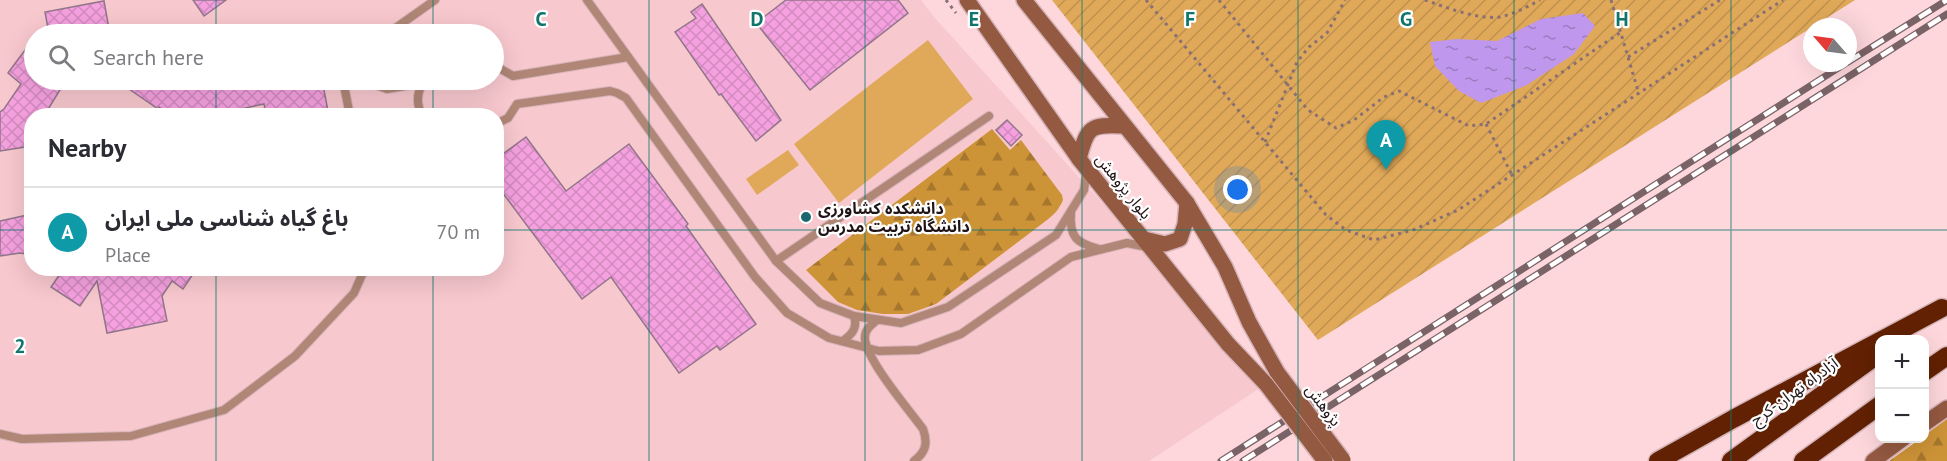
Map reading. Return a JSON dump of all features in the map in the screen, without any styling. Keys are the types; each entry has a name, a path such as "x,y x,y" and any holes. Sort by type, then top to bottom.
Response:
{"highway":[{"path":"1904,335 1944,306"},
{"path":"1890,335 1944,306"},
{"path":"1658,461 1875,343"},
{"path":"1929,369 1947,356"},
{"name":"آزادراه تهران-کرج","path":"1731,461 1875,357"},
{"path":"1803,461 1875,409"}],"street":[{"name":"بلوار پژوهش","path":"967,0 1083,164 1228,344 1266,384"},
{"path":"1024,0 1187,204 1185,224 1180,239 1165,244 1147,244"},
{"path":"1083,164 1084,139 1090,130 1101,124 1123,126"},
{"name":"پژوهش","path":"1187,204 1226,267 1249,322 1276,372 1344,460"},
{"name":"پژوهش","path":"1266,384 1325,461"},
{"path":"1929,421 1947,408"},
{"path":"1873,461 1897,443"}],"lane":[{"path":"401,24 435,0"},
{"path":"587,0 776,261 820,303 854,316 900,323 948,307 1056,235 1084,190 1083,164"},
{"path":"504,71 513,76 628,57"},
{"path":"345,90 348,108"},
{"path":"419,90 417,94 420,108"},
{"path":"504,120 508,118 517,104 610,91 626,98 755,277 787,313 829,338 868,349 918,350 961,334 1071,257 1127,243 1147,244"},
{"path":"776,261 989,116"},
{"path":"1071,211 1070,225 1073,236 1081,244 1102,249"},
{"path":"0,434 22,439 131,436 224,410 295,356 354,293 361,276"},
{"path":"843,341 853,332 856,323 854,316"},
{"path":"877,320 866,332 865,339 868,349 879,370 923,429 926,438 924,451 914,461"}],"path":[{"path":"1146,0 1326,215 1346,230 1374,240 1413,230 1458,210 1783,0"},
{"path":"1219,0 1308,110 1336,128 1354,120 1384,97 1399,91 1469,126 1486,124 1621,32"},
{"path":"1265,142 1297,62 1309,47 1327,33 1346,0"},
{"path":"1425,0 1476,15 1498,17 1540,0"},
{"path":"1611,0 1639,94"},
{"path":"1628,57 1720,0"},
{"path":"1486,124 1512,175"}],"shaded area":[{"name":"دانشکده کشاورزی دانشگاه تربیت مدرس","path":"0,0 921,0 1266,384 1149,461 0,461"},
{"path":"1052,0 1855,0 1827,18 1803,18 1803,33 1318,340"},
{"path":"928,40 973,99 839,203 794,144"},
{"path":"788,150 799,165 757,195 746,179"}],"green space":[{"path":"992,129 1010,150 1021,140 1062,195 1063,200 1060,206 1047,220 936,304 908,314 883,314 857,310 838,302 806,270"},
{"path":"1947,419 1947,461 1889,461 1914,443 1929,443 1929,432"}],"water":[{"path":"1583,13 1595,26 1574,54 1527,85 1481,103 1459,91 1435,66 1430,42 1457,39 1497,41 1541,19"}],"building":[{"path":"193,0 226,0 204,16"},
{"path":"786,0 898,0 908,13 810,90 756,23"},
{"path":"104,1 108,24 47,24 45,12"},
{"path":"702,4 781,120 756,141 721,94 719,95 675,32 696,18 691,12"},
{"path":"24,51 24,90 60,90 49,108 24,108 24,147 0,151 0,112 21,84 8,73"},
{"path":"130,90 324,90 327,108 265,108 264,104 245,108 157,108"},
{"path":"1007,120 1022,135 1011,146 996,130"},
{"path":"526,137 566,191 629,144 688,224 686,226 756,324 720,350 717,346 679,373 611,277 582,299 504,195 504,153"},
{"path":"24,216 24,254 0,256 0,221"},
{"path":"59,276 192,276 183,289 172,281 162,296 167,321 107,333 97,281 80,306 51,287"}],"railway":[{"path":"1857,56 1947,0"},
{"path":"1243,461 1947,14"},
{"path":"1221,461 1832,72"}],"place":[{"name":"باغ گیاه‌ شناسی ملی ایران","path":"1386,170"},
{"name":"دانشکده کشاورزی دانشگاه تربیت مدرس","path":"806,217"}]}
